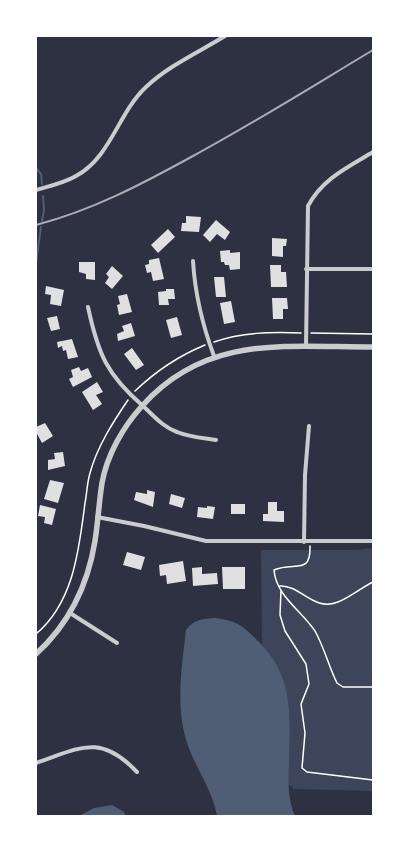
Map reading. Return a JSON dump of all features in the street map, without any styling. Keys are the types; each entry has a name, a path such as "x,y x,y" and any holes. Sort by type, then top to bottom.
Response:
{"street":[{"path":"36,190 66,181 88,168 97,159 134,100 145,88 166,71 226,36"},
{"path":"306,347 308,206 314,195 326,182 373,152"},
{"path":"192,261 195,293 199,311 214,356"},
{"path":"306,269 373,269"},
{"path":"88,307 99,351 108,368 130,396 168,428 189,436 216,440"},
{"path":"36,654 46,645 78,600 91,561 102,482 110,458 120,436 133,415 167,382 186,370 214,356 254,348 373,347"},
{"path":"304,542 305,475 309,426"},
{"path":"98,517 144,526 206,542 373,541"},
{"path":"70,613 117,643"},
{"path":"36,763 76,749 98,747 118,754 137,772"}],"path":[{"path":"310,542 311,557 304,566 282,567 274,570 275,580 281,590 315,632 337,683 343,687 373,687"},
{"path":"278,586 288,586 313,601 322,604 337,603 373,582"},
{"path":"281,590 280,615 285,631 306,664 309,684 301,704 305,733 302,768 307,772 373,780"}],"shaded area":[{"path":"373,548 373,791 294,789 288,784 290,729 287,694 282,678 274,661 262,645 261,550 356,550"},
{"path":"215,618 240,625 249,632 271,656 285,684 288,699 290,731 289,791 295,816 217,816 207,785 192,756 182,723 180,697 186,630 192,624 203,619"},
{"path":"112,805 124,812 126,816 79,816 94,808"}],"building":[{"path":"186,216 201,217 199,232 181,231 182,223 186,223"},
{"path":"216,220 230,232 225,240 217,234 210,242 203,235"},
{"path":"168,229 175,237 158,253 151,245"},
{"path":"272,238 287,239 286,246 283,246 283,257 272,256"},
{"path":"230,250 230,253 240,252 240,269 230,270 229,265 225,265 224,262 221,262 220,251"},
{"path":"159,258 164,279 153,281 151,272 147,273 145,265 149,264 149,260"},
{"path":"79,262 95,262 95,280 86,279 86,274 79,272"},
{"path":"270,265 281,265 281,272 286,272 287,287 271,287"},
{"path":"112,266 123,276 112,289 105,283 109,277 106,274"},
{"path":"214,277 224,277 226,297 216,297"},
{"path":"46,286 64,290 61,306 50,304 51,295 45,294"},
{"path":"166,289 174,289 175,299 168,299 169,305 159,305 158,292 166,291"},
{"path":"127,294 132,312 119,315 117,305 120,304 118,296"},
{"path":"272,298 287,298 288,309 283,309 283,319 273,319"},
{"path":"231,301 235,322 224,324 220,303"},
{"path":"57,316 60,329 51,331 47,318"},
{"path":"177,317 182,335 171,338 166,320"},
{"path":"131,323 135,336 118,341 117,334 124,331 122,326"},
{"path":"72,339 78,357 68,359 66,350 63,351 62,346 58,348 57,342"},
{"path":"132,348 144,365 136,370 124,354"},
{"path":"79,367 81,371 88,368 92,377 73,387 69,379 73,377 71,370"},
{"path":"97,382 103,392 96,395 102,404 93,410 82,392"},
{"path":"45,423 53,436 42,443 36,432 36,427"},
{"path":"63,452 65,466 48,470 48,460 55,459 54,453"},
{"path":"50,480 64,483 58,503 44,499"},
{"path":"147,490 155,492 153,507 134,500 136,492 147,494"},
{"path":"171,494 185,498 182,508 169,504"},
{"path":"268,502 277,502 277,511 284,511 284,522 263,521 263,514 268,514"},
{"path":"231,504 245,504 245,514 231,514"},
{"path":"40,505 56,509 52,525 44,523 45,517 38,516"},
{"path":"207,506 215,507 213,519 197,517 198,507 207,508"},
{"path":"127,552 145,557 141,570 123,565"},
{"path":"183,561 186,581 167,584 166,575 160,576 159,565"},
{"path":"202,567 202,574 217,573 218,584 193,586 192,568"},
{"path":"222,567 245,567 245,589 223,589"}],"waterway":[{"path":"36,168 41,174 42,184"},
{"path":"42,221 44,210 43,196"},
{"path":"36,263 41,227"}],"railway":[{"path":"36,225 97,204 155,176 238,131 373,50"}]}
